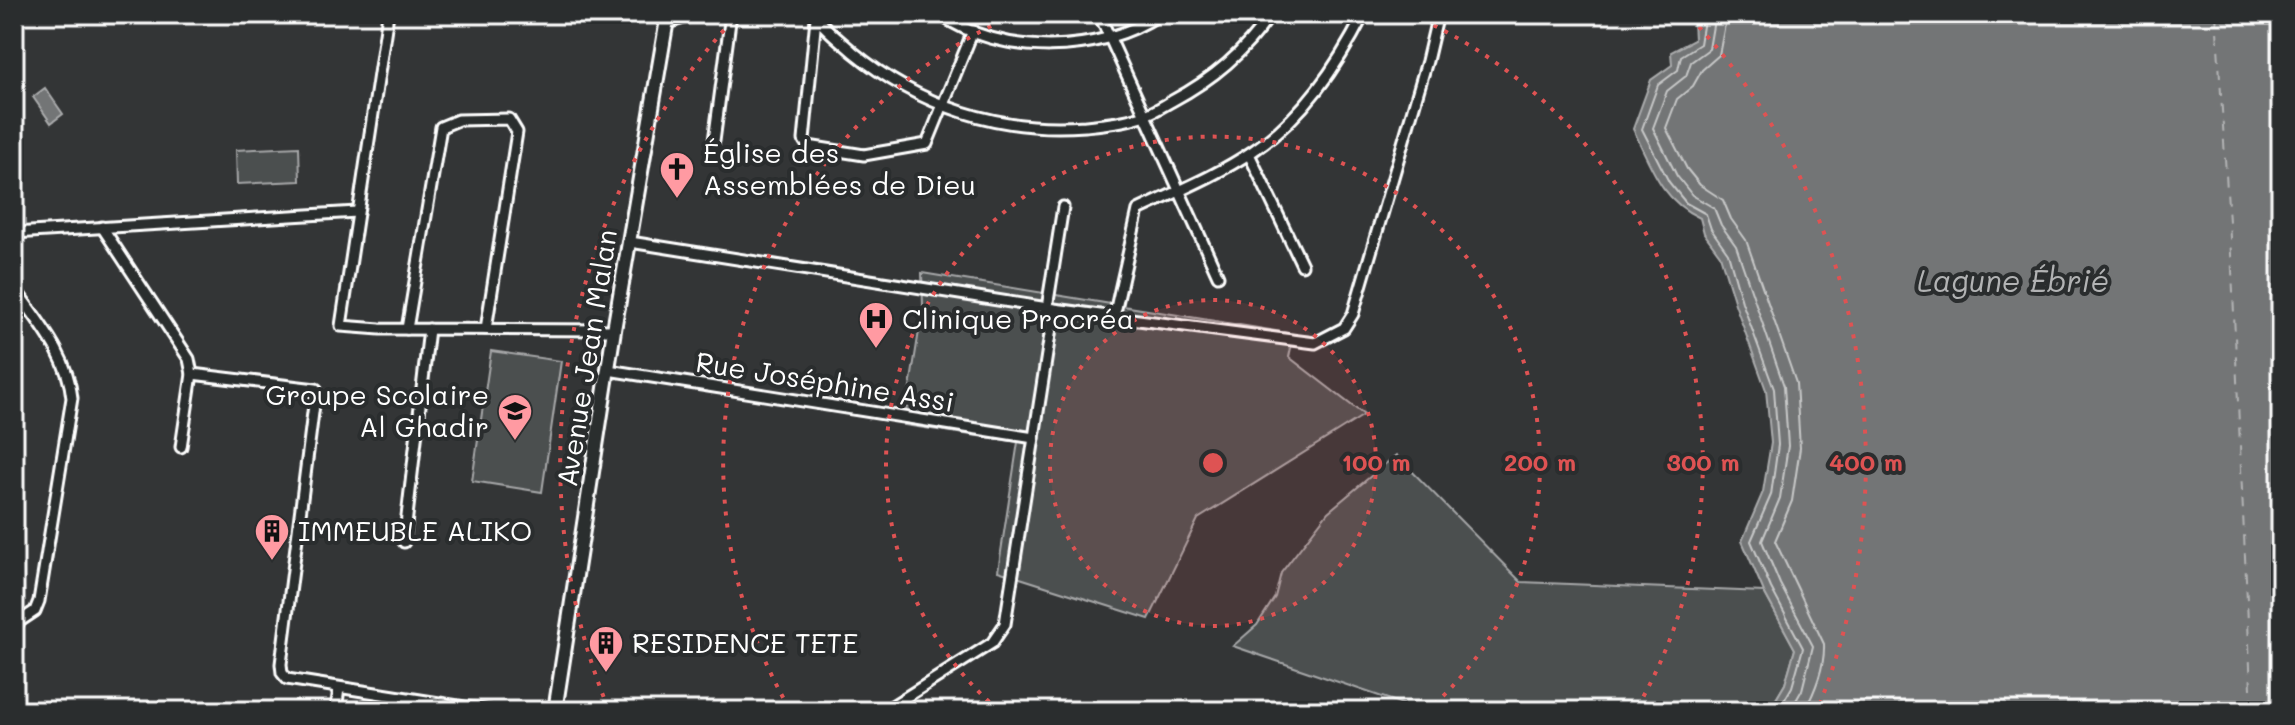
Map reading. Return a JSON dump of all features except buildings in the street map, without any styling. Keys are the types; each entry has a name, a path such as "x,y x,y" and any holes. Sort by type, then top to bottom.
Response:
{"main road":[{"name":"Avenue Jean Malan","path":"555,711 614,330 668,19"}],"street":[{"path":"388,14 341,326 408,324 429,329 487,325 614,330"},
{"path":"668,19 697,14"},
{"path":"714,141 731,14"},
{"path":"939,14 973,31 1040,46 1111,39 1146,24 1160,14"},
{"path":"1099,14 1218,276"},
{"path":"815,16 870,65 904,88 942,106 988,121 1066,127 1104,124 1145,115 1202,85 1233,61 1271,14"},
{"path":"1114,317 1138,210 1249,154 1289,122 1345,51 1364,14"},
{"path":"630,242 1050,309 1315,343 1344,328 1353,314 1438,14"},
{"path":"815,16 804,140 808,146 864,155 927,144 973,31"},
{"path":"408,324 441,127 458,120 509,119 517,132 487,325"},
{"path":"1249,154 1302,265"},
{"path":"892,709 992,643 1005,624 1034,438 1063,207"},
{"path":"14,233 357,212"},
{"path":"102,227 189,359 192,374 181,447"},
{"path":"14,287 63,358 71,378 72,398 39,601 35,611 14,625"},
{"path":"404,542 429,329"},
{"name":"Rue Joséphine Assi","path":"608,370 1034,438"},
{"path":"192,374 316,389 282,673 287,679 490,711"},
{"path":"336,711 339,688"}],"shaded area":[{"path":"299,147 300,181 237,184 236,150"},
{"path":"922,273 1294,334 1289,357 1364,415 1198,519 1149,619 998,571 1018,442 904,425 923,306"},
{"path":"491,351 561,361 542,492 472,481"},
{"path":"1396,455 1521,582 1764,592 1795,649 1785,684 1769,711 1423,711 1233,646 1257,625 1275,597 1281,573 1328,512"}],"water":[{"name":"Lagune Ébrié","path":"1700,14 2281,14 2281,711 1769,711 1785,684 1795,649 1764,592 1742,541 1763,492 1771,443 1766,390 1720,255 1704,233 1700,218 1666,192 1633,129 1651,80 1672,65 1671,52 1694,40 1693,21"},
{"path":"45,88 63,114 51,123 33,97"}],"ferry route":[{"path":"2216,14 2232,270 2252,711"}],"place":[{"name":"Église des Assemblées de Dieu","path":"677,200"},
{"name":"Clinique Procréa","path":"876,350"},
{"name":"Groupe Scolaire Al Ghadir","path":"515,442"},
{"name":"IMMEUBLE ALIKO","path":"272,562"},
{"name":"RESIDENCE TETE","path":"606,674"}]}
